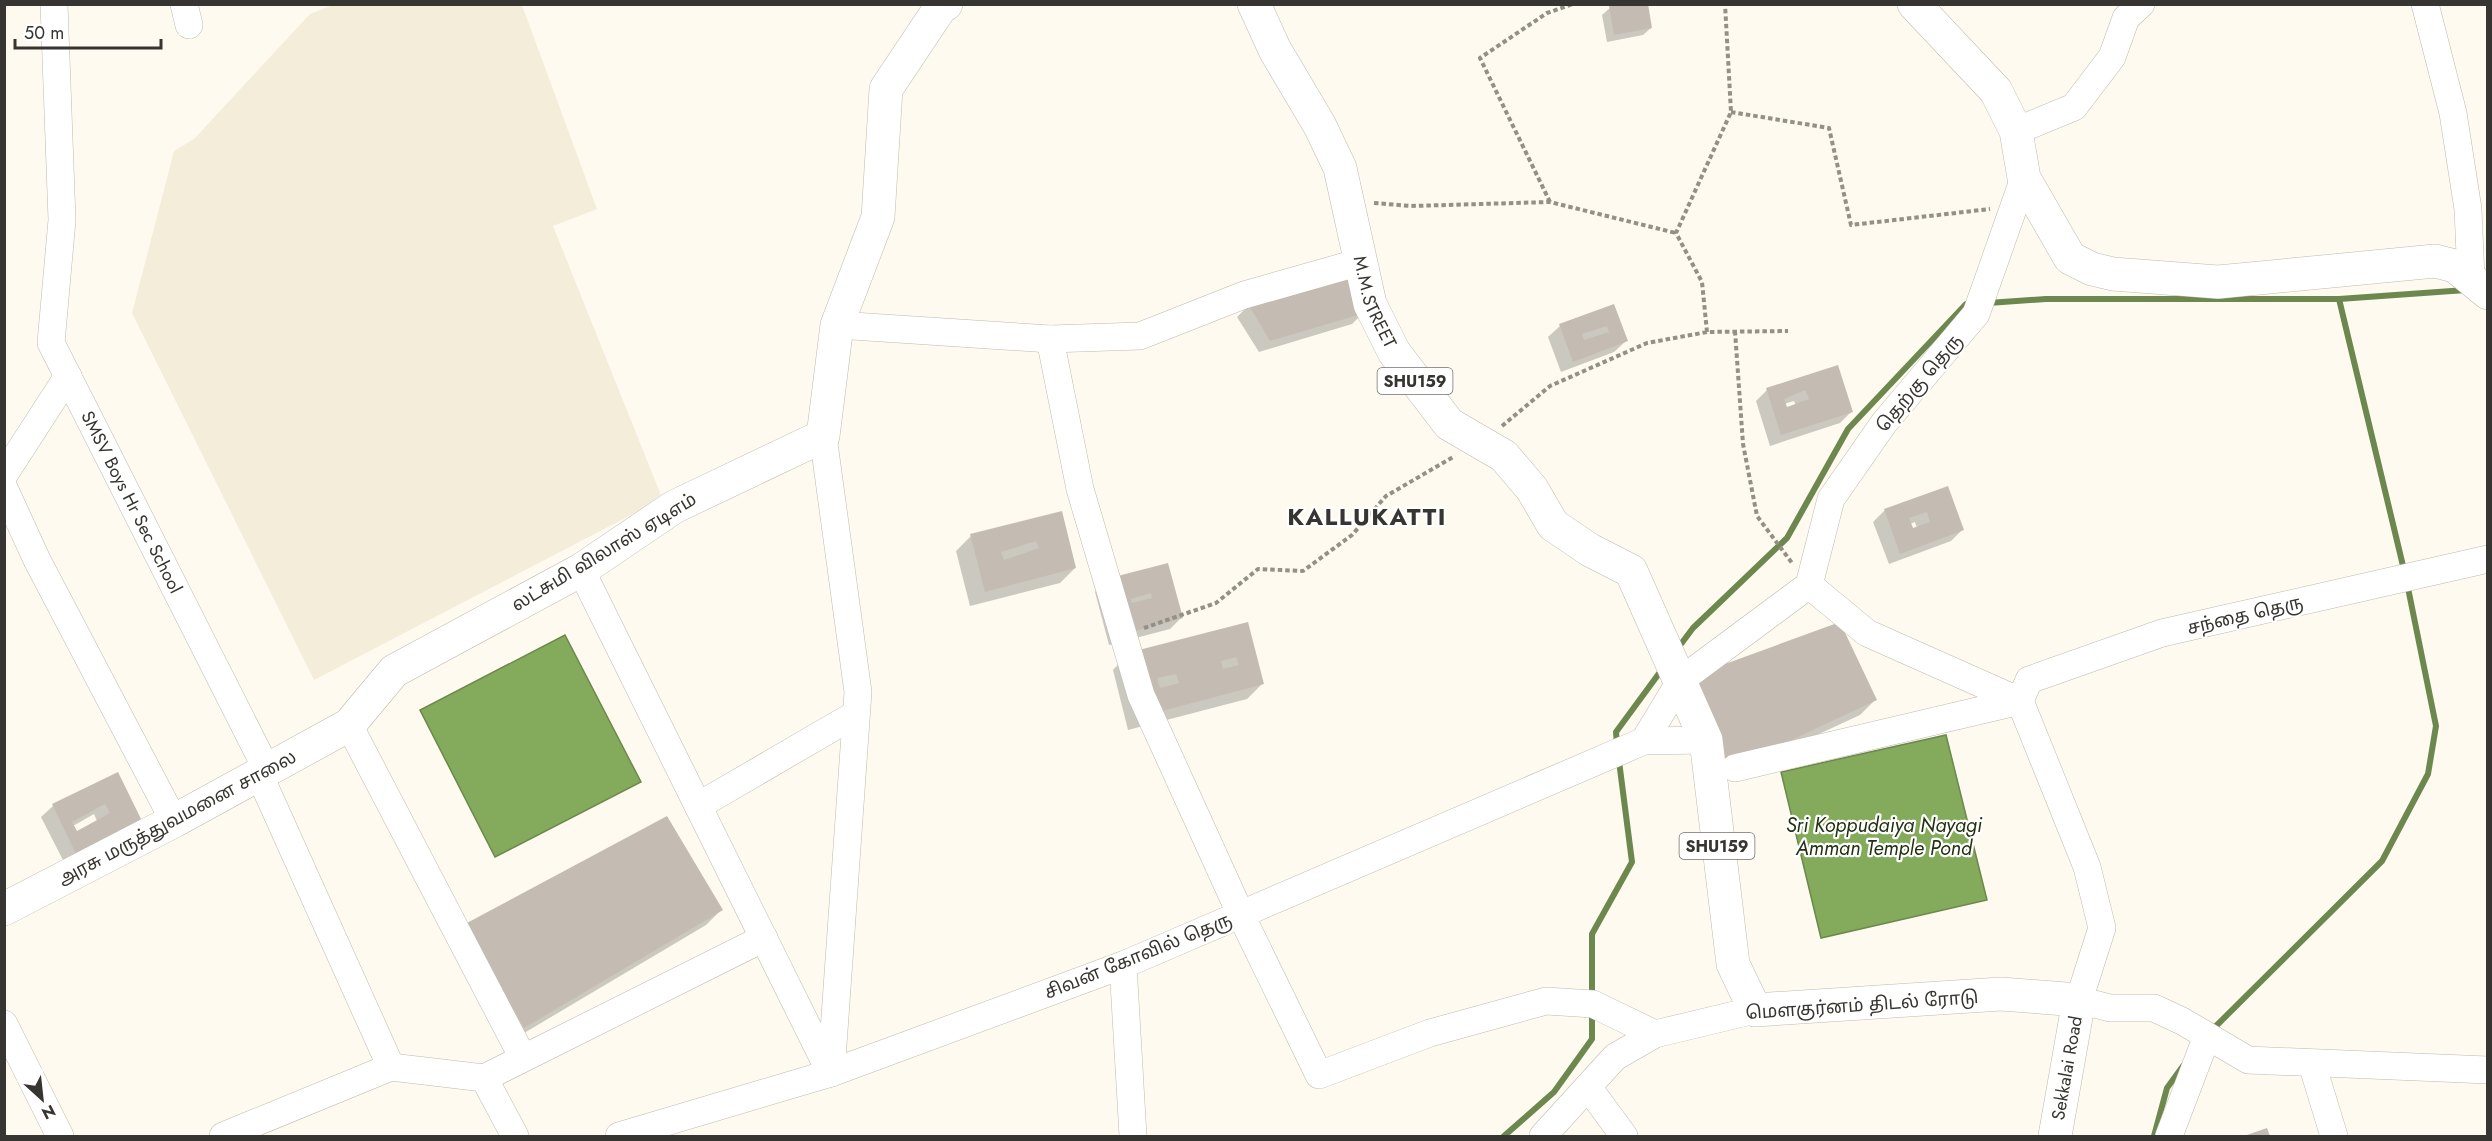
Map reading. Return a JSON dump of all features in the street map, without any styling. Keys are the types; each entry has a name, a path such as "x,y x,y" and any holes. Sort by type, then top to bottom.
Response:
{"main road":[{"path":"823,436 837,325 878,217 886,89 940,8 946,4"},
{"name":"M.M.STREET","path":"1254,4 1275,50 1320,126 1340,168 1370,304 1394,352 1449,424 1504,456 1532,489 1553,525 1590,550 1630,571 1681,680"},
{"path":"1914,4 1996,91 2016,130 2019,192 2070,258 2092,269 2114,274 2218,282 2435,261 2455,266 2479,286"},
{"name":"லட்சுமி விலாஸ் ஏடிஎம்","path":"349,725 394,670 581,570 674,507 823,436"},
{"name":"SHU159","path":"1681,680 1706,740 1733,964 1755,1010"},
{"name":"அரசு மருத்துவமனை சாலை","path":"4,909 174,821 349,725"},
{"name":"மௌகுர்னம் திடல் ரோடு","path":"1755,1010 2001,994 2079,1000"},
{"name":"Sekkalai Road","path":"2055,1137 2079,1000"}],"street":[{"name":"SMSV Boys Hr Sec School","path":"54,4 62,220 51,343 263,772 391,1067"},
{"path":"2016,130 2074,107 2112,57 2126,18 2141,4"},
{"path":"2426,4 2453,114 2479,286"},
{"name":"தெற்கு தெரு","path":"1809,585 1831,499 1884,423 1976,314 2019,192"},
{"path":"837,325 1050,339 1140,336 1244,295 1360,262"},
{"path":"1050,339 1080,489 1141,695 1241,915 1319,1075 1430,1033 1546,1001 1593,1004 1655,1034"},
{"path":"4,475 68,376"},
{"path":"823,436 858,692 831,1073"},
{"path":"4,488 37,560 174,821"},
{"name":"சந்தை தெரு","path":"2020,701 2029,680 2162,633 2487,559"},
{"path":"581,570 831,1073"},
{"path":"1644,741 1681,680 1809,585 1867,633 2020,701 2087,867 2102,928 2079,1000 2110,1008 2154,1008 2207,1035 2248,1060 2487,1070"},
{"path":"1735,768 2020,701"},
{"path":"698,806 856,714"},
{"path":"349,725 523,1058"},
{"path":"1644,741 1706,740"},
{"name":"சிவன் கோவில் தெரு","path":"619,1137 831,1073 1123,965 1644,741"},
{"path":"223,1137 391,1067 484,1078 764,938"},
{"path":"1123,965 1133,1137"},
{"name":"மௌகுர்னம் திடல் ரோடு","path":"1544,1137 1615,1057 1655,1034 1755,1010"},
{"path":"4,1024 60,1137"},
{"path":"2169,1137 2207,1035"},
{"path":"2312,1064 2334,1137"},
{"path":"484,1078 515,1137"},
{"path":"1588,1087 1624,1137"}],"path":[{"path":"1550,202 1480,58 1547,13 1573,4"},
{"path":"1676,233 1731,112 1725,4"},
{"path":"1731,112 1829,128 1851,225 2019,192"},
{"path":"1346,201 1411,206 1550,202 1676,233 1702,282 1707,332"},
{"path":"1735,331 1743,444 1757,516 1809,585"},
{"path":"1123,635 1216,603 1258,569 1303,571 1352,535 1386,496 1503,425 1550,386 1647,343 1707,332 1788,331"}],"shaded area":[{"path":"333,5 522,5 597,209 553,226 661,495 631,515 314,680 132,313 174,151 194,139 310,14"}],"water":[{"path":"565,635 641,782 495,857 420,710"},
{"name":"Sri Koppudaiya Nayagi Amman Temple Pond","path":"1946,735 1987,900 1821,938 1781,772"}],"building":[{"path":"1648,4 1652,28 1614,35 1609,6"},
{"path":"1355,274 1365,313 1270,341 1248,304"},
{"path":"1614,304 1628,341 1573,362 1559,324","holes":["1607,326 1609,332 1584,340 1582,334"]},
{"path":"1838,365 1853,412 1781,435 1766,388","holes":["1805,390 1809,399 1787,407 1784,399"]},
{"path":"1948,486 1964,530 1900,554 1884,509","holes":["1927,512 1930,522 1913,528 1909,518"]},
{"path":"1062,511 1076,568 985,592 970,534","holes":["1036,541 1039,548 1004,560 1001,552"]},
{"path":"1168,563 1183,618 1120,635 1106,579","holes":["1151,593 1152,598 1132,603 1131,599"]},
{"path":"1248,622 1264,684 1143,716 1127,653","holes":["1236,657 1239,665 1223,669 1221,661","1176,674 1179,683 1160,688 1157,678"]},
{"path":"1840,622 1877,700 1725,771 1681,680"},
{"path":"118,772 142,821 76,854 52,804","holes":["105,804 110,813 77,831 72,822"]},
{"path":"667,816 723,910 524,1028 465,924"},
{"path":"2267,1128 2270,1136 2244,1136"}],"waterway":[{"path":"1988,303 2046,299 2339,299 2466,290"},
{"path":"2339,299 2404,570"},
{"path":"1678,648 1693,628 1787,538 1848,429 1966,304 1971,304"},
{"path":"2212,1030 2382,861 2428,774 2436,726 2407,583"},
{"path":"1617,745 1616,732 1663,668"},
{"path":"1592,997 1592,934 1632,862 1619,761"},
{"path":"1504,1136 1554,1092 1592,1039 1592,1010"},
{"path":"2154,1136 2167,1088 2183,1066"}],"district":[{"name":"KALLUKATTI","path":"1367,516"}]}
